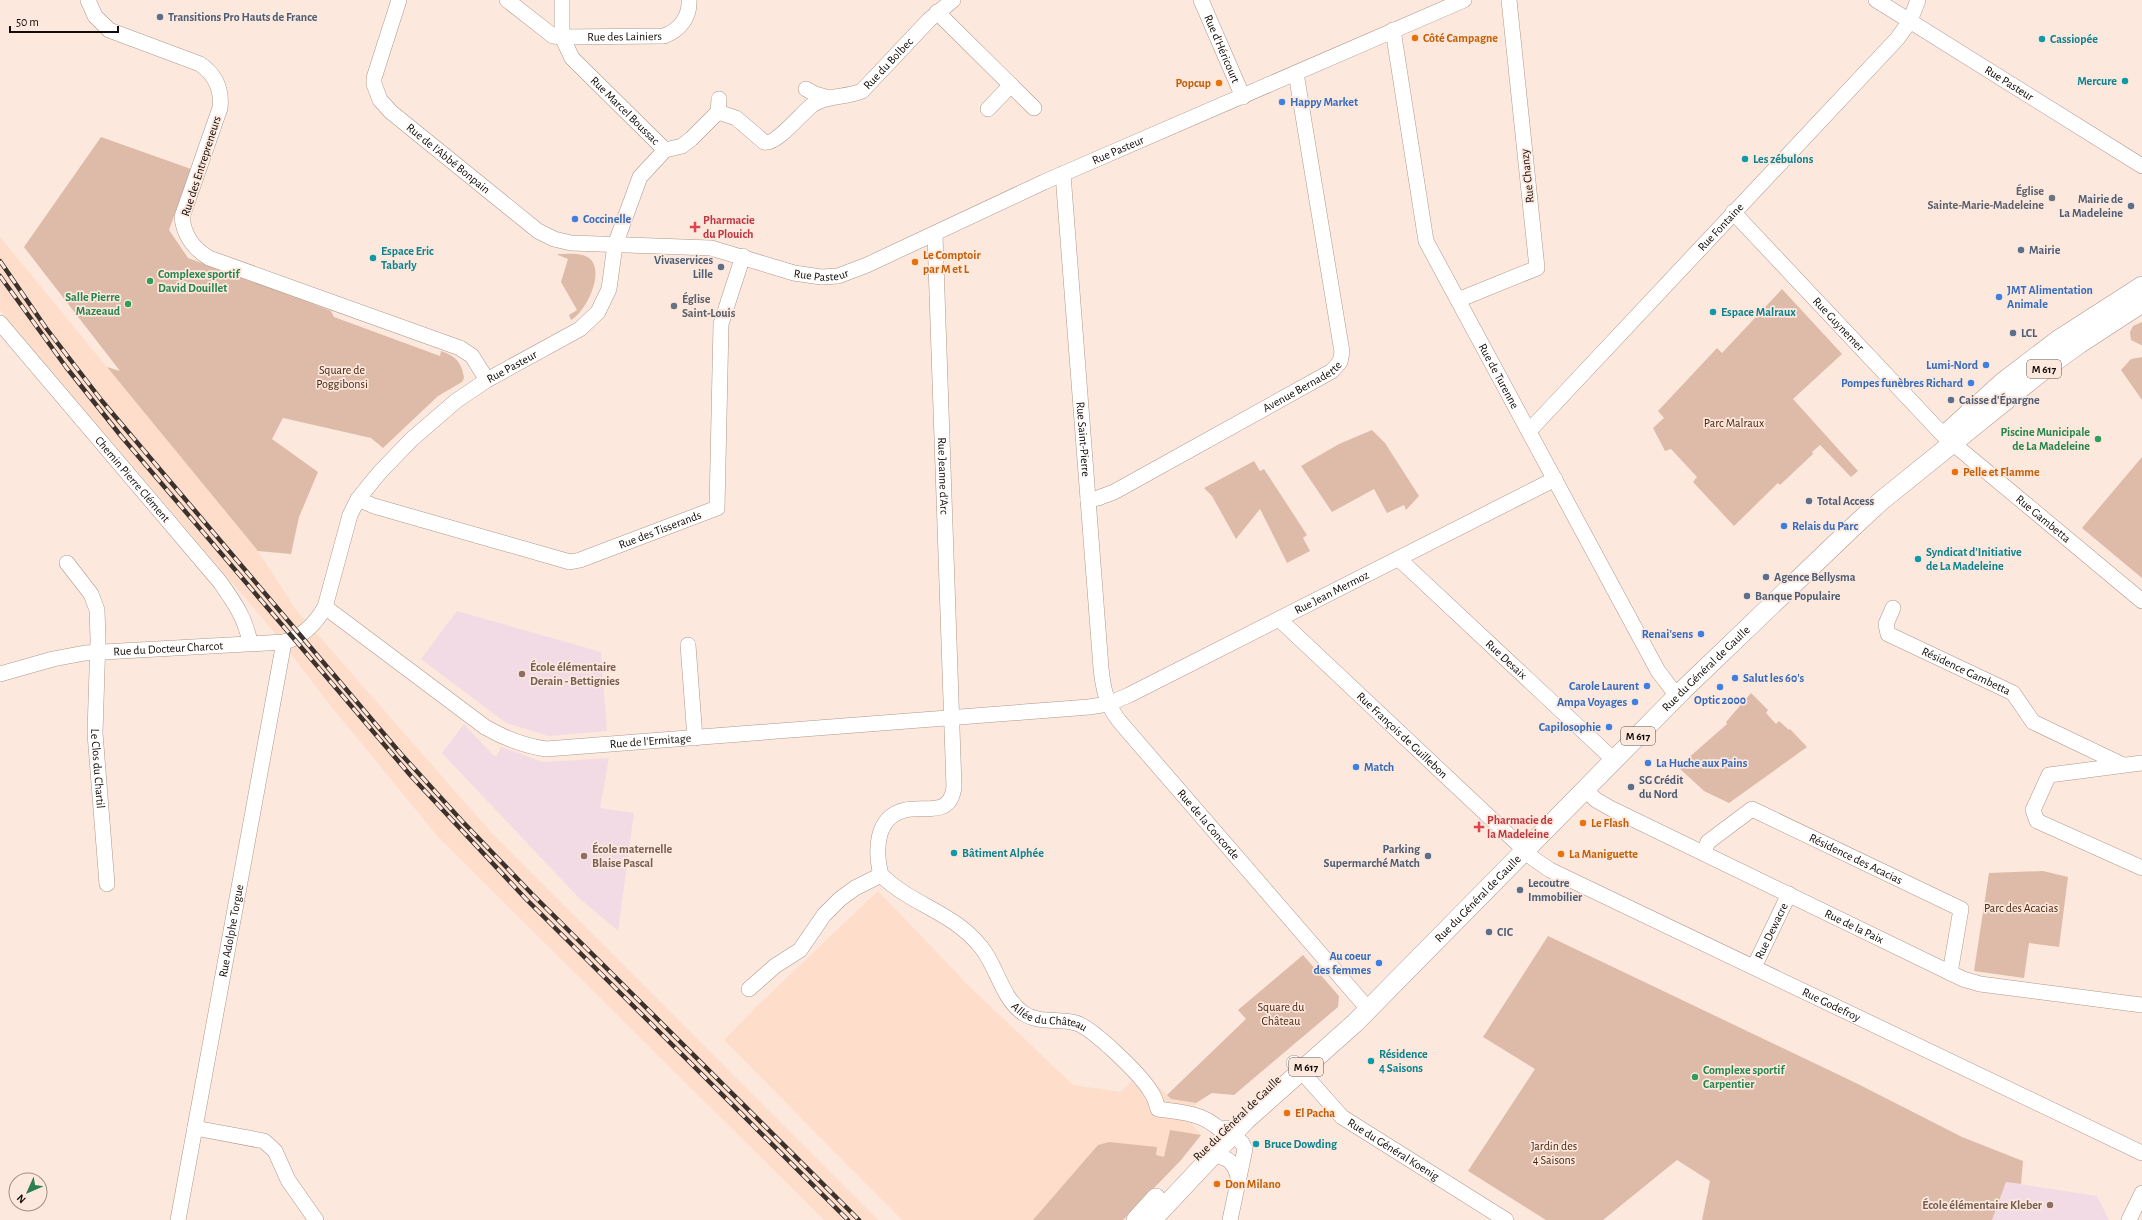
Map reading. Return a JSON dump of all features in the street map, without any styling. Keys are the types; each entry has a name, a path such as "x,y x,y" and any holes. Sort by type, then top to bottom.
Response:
{"main road":[{"name":"Rue du Général de Gaulle","path":"1136,1220 1298,1067 1400,977 1677,696 1881,500 1948,440 2003,382 2058,340 2142,286"},
{"name":"Rue du Général de Gaulle","path":"1948,440 2058,358 2142,303"},
{"name":"Rue du Général de Gaulle","path":"1152,1220 1212,1157 1228,1133"}],"street":[{"name":"Rue des Entrepreneurs","path":"88,0 94,16 110,30 200,64 210,72 217,84 221,102 218,115 182,217 185,234 195,248 209,258 460,348 472,356 487,380"},
{"name":"Rue de l'Abbé Bonpain","path":"399,0 374,78 376,92 385,106 471,179 546,236 571,243 615,245"},
{"path":"507,0 553,36 562,37"},
{"name":"Rue Marcel Boussac","path":"562,0 562,37 568,51 577,64 665,150 676,148 687,143 718,106"},
{"name":"Rue des Lainiers","path":"562,37 664,36 675,30 685,19 688,13 689,0"},
{"name":"Rue du Bolbec","path":"718,106 768,143 774,141 811,106 829,98 847,96 862,91 937,12 953,0"},
{"name":"Rue d'Héricourt","path":"1201,0 1243,97"},
{"name":"Rue Pasteur","path":"325,607 346,527 358,499 380,472 417,434 445,409 487,380 570,335 593,318 607,297 615,245 711,248 743,256 794,273 829,277 848,273 935,235 1063,174 1464,0"},
{"name":"Rue Chanzy","path":"1458,300 1537,268 1509,0"},
{"name":"Rue Pasteur","path":"1876,0 2142,166"},
{"name":"Rue Fontaine","path":"1529,431 1897,39 1910,21 1918,0"},
{"path":"937,12 1034,108"},
{"name":"Rue de Turenne","path":"1393,30 1423,233 1430,250 1658,671 1677,696"},
{"name":"Avenue Bernadette","path":"1088,500 1114,492 1332,371 1340,362 1342,352 1296,73"},
{"path":"988,109 1011,86"},
{"name":"Rue du Bolbec","path":"806,89 815,94 829,98"},
{"path":"615,245 640,177 665,150"},
{"name":"Rue Saint-Pierre","path":"1063,174 1101,673 1108,704"},
{"name":"Rue Guynemer","path":"1733,212 1948,440"},
{"name":"Rue Jeanne d'Arc","path":"935,235 950,718"},
{"name":"Rue des Tisserands","path":"358,499 374,506 570,562 717,508 721,324 743,256"},
{"name":"Chemin Pierre Clément","path":"0,323 220,582 240,611 247,628 250,643"},
{"name":"Rue Gambetta","path":"1948,440 2142,601"},
{"name":"Rue Jean Mermoz","path":"1108,704 1280,620 1555,479"},
{"name":"Rue Desaix","path":"1399,559 1614,760"},
{"name":"Le Clos du Chartil","path":"67,563 85,584 96,604 98,652 95,733 107,884"},
{"name":"Rue de l'Ermitage","path":"325,607 485,727 501,736 520,743 546,749 950,718 1020,711 1088,707 1108,704"},
{"name":"Rue du Docteur Charcot","path":"0,674 66,656 98,652 284,642 294,639 308,629 317,620 325,607"},
{"name":"Résidence Gambetta","path":"1892,608 1886,624 1888,634 2013,693 2033,722 2123,765"},
{"name":"Rue François de Guillebon","path":"1280,620 1525,850"},
{"name":"Rue Adolphe Torgue","path":"178,1220 284,642"},
{"path":"688,645 695,738"},
{"name":"Rue de la Concorde","path":"1108,704 1120,722 1367,1007"},
{"path":"749,989 775,966 800,950 824,915 840,899 855,888 881,875 878,837 886,822 892,817 906,810 941,808 951,799 954,787 950,718"},
{"path":"2142,763 2049,775 2033,810 2037,820 2142,868"},
{"name":"Rue de la Paix","path":"1585,789 1596,800 1610,808 1704,852 1962,979 1980,984 2142,1005"},
{"name":"Résidence des Acacias","path":"1704,852 1708,842 1752,809 1961,909 1950,973"},
{"name":"Rue Godefroy","path":"1525,850 1550,870 2142,1153"},
{"name":"Allée du Château","path":"881,875 915,901 943,914 967,932 988,957 1007,996 1024,1014 1036,1019 1065,1021 1084,1026 1098,1037 1148,1087 1158,1109 1200,1116 1209,1119 1228,1133"},
{"name":"Rue Dewacre","path":"1754,967 1789,894"},
{"name":"Rue du Général Koenig","path":"1298,1067 1342,1117 1506,1220"},
{"path":"196,1128 264,1141 275,1151 288,1180 316,1220"},
{"path":"1228,1133 1245,1149 1230,1220"},
{"path":"1212,1157 1222,1156 1230,1161 1238,1174 1239,1183"},
{"path":"2129,1220 2142,1193"}],"shaded area":[{"path":"0,237 258,551 296,610 489,830 878,1220 824,1220 439,838 330,705 274,632 0,310"},
{"name":"École élémentaire Derain - Bettignies","path":"457,611 601,652 607,731 548,736 506,723 421,659"},
{"name":"École maternelle Blaise Pascal","path":"464,724 493,755 497,756 501,747 543,762 609,758 600,808 634,813 618,931 579,898 442,753"},
{"path":"878,891 971,988 1073,1085 1121,1092 1142,1070 1171,1099 1196,1103 1192,1124 1201,1135 1181,1160 1123,1220 902,1220 724,1040 757,1006"},
{"name":"École élémentaire Kleber","path":"2006,1182 2097,1196 2109,1220 1992,1220"}],"green space":[{"name":"Square de Poggibonsi","path":"101,137 191,169 169,230 188,258 331,311 334,317 440,356 441,351 451,355 462,368 464,378 462,382 438,396 383,448 371,438 283,418 272,439 318,472 299,517 291,554 258,551 107,367 120,371 24,247"},
{"path":"558,254 586,256 594,264 595,281 592,291 583,309 571,320 569,315 577,310 561,282 568,259"},
{"name":"Parc Malraux","path":"1782,289 1842,354 1793,399 1858,471 1851,477 1820,445 1812,452 1813,454 1780,485 1778,483 1734,526 1693,482 1697,477 1671,449 1665,451 1653,428 1664,418 1658,411 1717,348 1722,353"},
{"path":"2142,322 2141,345 2131,340 2130,332 2133,326"},
{"path":"2142,357 2142,400 2121,370 2131,359"},
{"path":"1372,430 1385,443 1419,496 1406,510 1404,505 1387,513 1374,489 1332,512 1301,466 1339,444"},
{"path":"2142,457 2142,578 2082,528"},
{"path":"1254,461 1260,471 1264,469 1307,535 1303,538 1310,551 1287,563 1260,509 1236,539 1212,496 1204,488"},
{"path":"1751,693 1768,710 1766,713 1776,724 1779,721 1789,730 1790,729 1807,747 1729,803 1704,791 1678,767 1727,724 1726,722"},
{"name":"Parc des Acacias","path":"2043,871 2068,877 2059,947 2029,943 2024,978 1974,971 1989,873"},
{"name":"Complexe sportif Carpentier","path":"1548,936 1858,1084 1962,1137 2023,1161 2021,1184 2006,1182 1992,1220 1702,1220 1710,1181 1677,1160 1603,1220 1546,1220 1468,1171 1535,1069 1483,1037"},
{"name":"Square du Château","path":"1303,955 1339,996 1338,1007 1234,1095 1212,1093 1196,1103 1171,1099 1167,1095 1246,1019 1238,1010"},
{"path":"1170,1130 1201,1135 1181,1160 1123,1220 1033,1220 1098,1145 1109,1142 1157,1147 1156,1155 1164,1157"}],"railway":[{"path":"0,261 46,328 102,401 401,754 462,821 532,894 859,1220"},
{"path":"0,276 66,367 121,436 411,776 526,899 848,1220"}],"place":[{"name":"Transitions Pro Hauts de France","path":"160,17"},
{"name":"Côté Campagne","path":"1415,38"},
{"name":"Cassiopée","path":"2042,39"},
{"name":"Mercure","path":"2125,81"},
{"name":"Popcup","path":"1219,83"},
{"name":"Happy Market","path":"1282,102"},
{"name":"Les zébulons","path":"1745,159"},
{"name":"Église Sainte-Marie-Madeleine","path":"2052,198"},
{"name":"Mairie de La Madeleine","path":"2131,206"},
{"name":"Coccinelle","path":"575,219"},
{"name":"Pharmacie du Plouich","path":"695,227"},
{"name":"Mairie","path":"2021,250"},
{"name":"Espace Eric Tabarly","path":"373,258"},
{"name":"Le Comptoir par M et L","path":"915,262"},
{"name":"Vivaservices Lille","path":"721,267"},
{"name":"Complexe sportif David Douillet","path":"150,281"},
{"name":"JMT Alimentation Animale","path":"1999,297"},
{"name":"Salle Pierre Mazeaud","path":"128,304"},
{"name":"Église Saint-Louis","path":"674,306"},
{"name":"Espace Malraux","path":"1713,312"},
{"name":"LCL","path":"2013,333"},
{"name":"Lumi-Nord","path":"1986,365"},
{"name":"Pompes funèbres Richard","path":"1971,383"},
{"name":"Caisse d'Épargne","path":"1951,400"},
{"name":"Piscine Municipale de La Madeleine","path":"2098,439"},
{"name":"Pelle et Flamme","path":"1955,472"},
{"name":"Total Access","path":"1809,501"},
{"name":"Relais du Parc","path":"1784,526"},
{"name":"Syndicat d'Initiative de La Madeleine","path":"1918,559"},
{"name":"Agence Bellysma","path":"1766,577"},
{"name":"Banque Populaire","path":"1747,596"},
{"name":"Renai'sens","path":"1701,634"},
{"name":"École élémentaire Derain - Bettignies","path":"522,674"},
{"name":"Salut les 60's","path":"1735,678"},
{"name":"Carole Laurent","path":"1647,686"},
{"name":"Optic 2000","path":"1720,687"},
{"name":"Ampa Voyages","path":"1635,702"},
{"name":"Capilosophie","path":"1609,727"},
{"name":"La Huche aux Pains","path":"1648,763"},
{"name":"Match","path":"1356,767"},
{"name":"SG Crédit du Nord","path":"1631,787"},
{"name":"Le Flash","path":"1583,823"},
{"name":"Pharmacie de la Madeleine","path":"1479,827"},
{"name":"Bâtiment Alphée","path":"954,853"},
{"name":"La Maniguette","path":"1561,854"},
{"name":"École maternelle Blaise Pascal","path":"584,856"},
{"name":"Parking Supermarché Match","path":"1428,856"},
{"name":"Lecoutre Immobilier","path":"1520,890"},
{"name":"CIC","path":"1489,932"},
{"name":"Au coeur des femmes","path":"1379,963"},
{"name":"Résidence 4 Saisons","path":"1371,1061"},
{"name":"Complexe sportif Carpentier","path":"1695,1077"},
{"name":"El Pacha","path":"1287,1113"},
{"name":"Bruce Dowding","path":"1256,1144"},
{"name":"Don Milano","path":"1217,1184"},
{"name":"École élémentaire Kleber","path":"2050,1205"}],"park label":[{"name":"Jardin des 4 Saisons","path":"1554,1153"}]}
